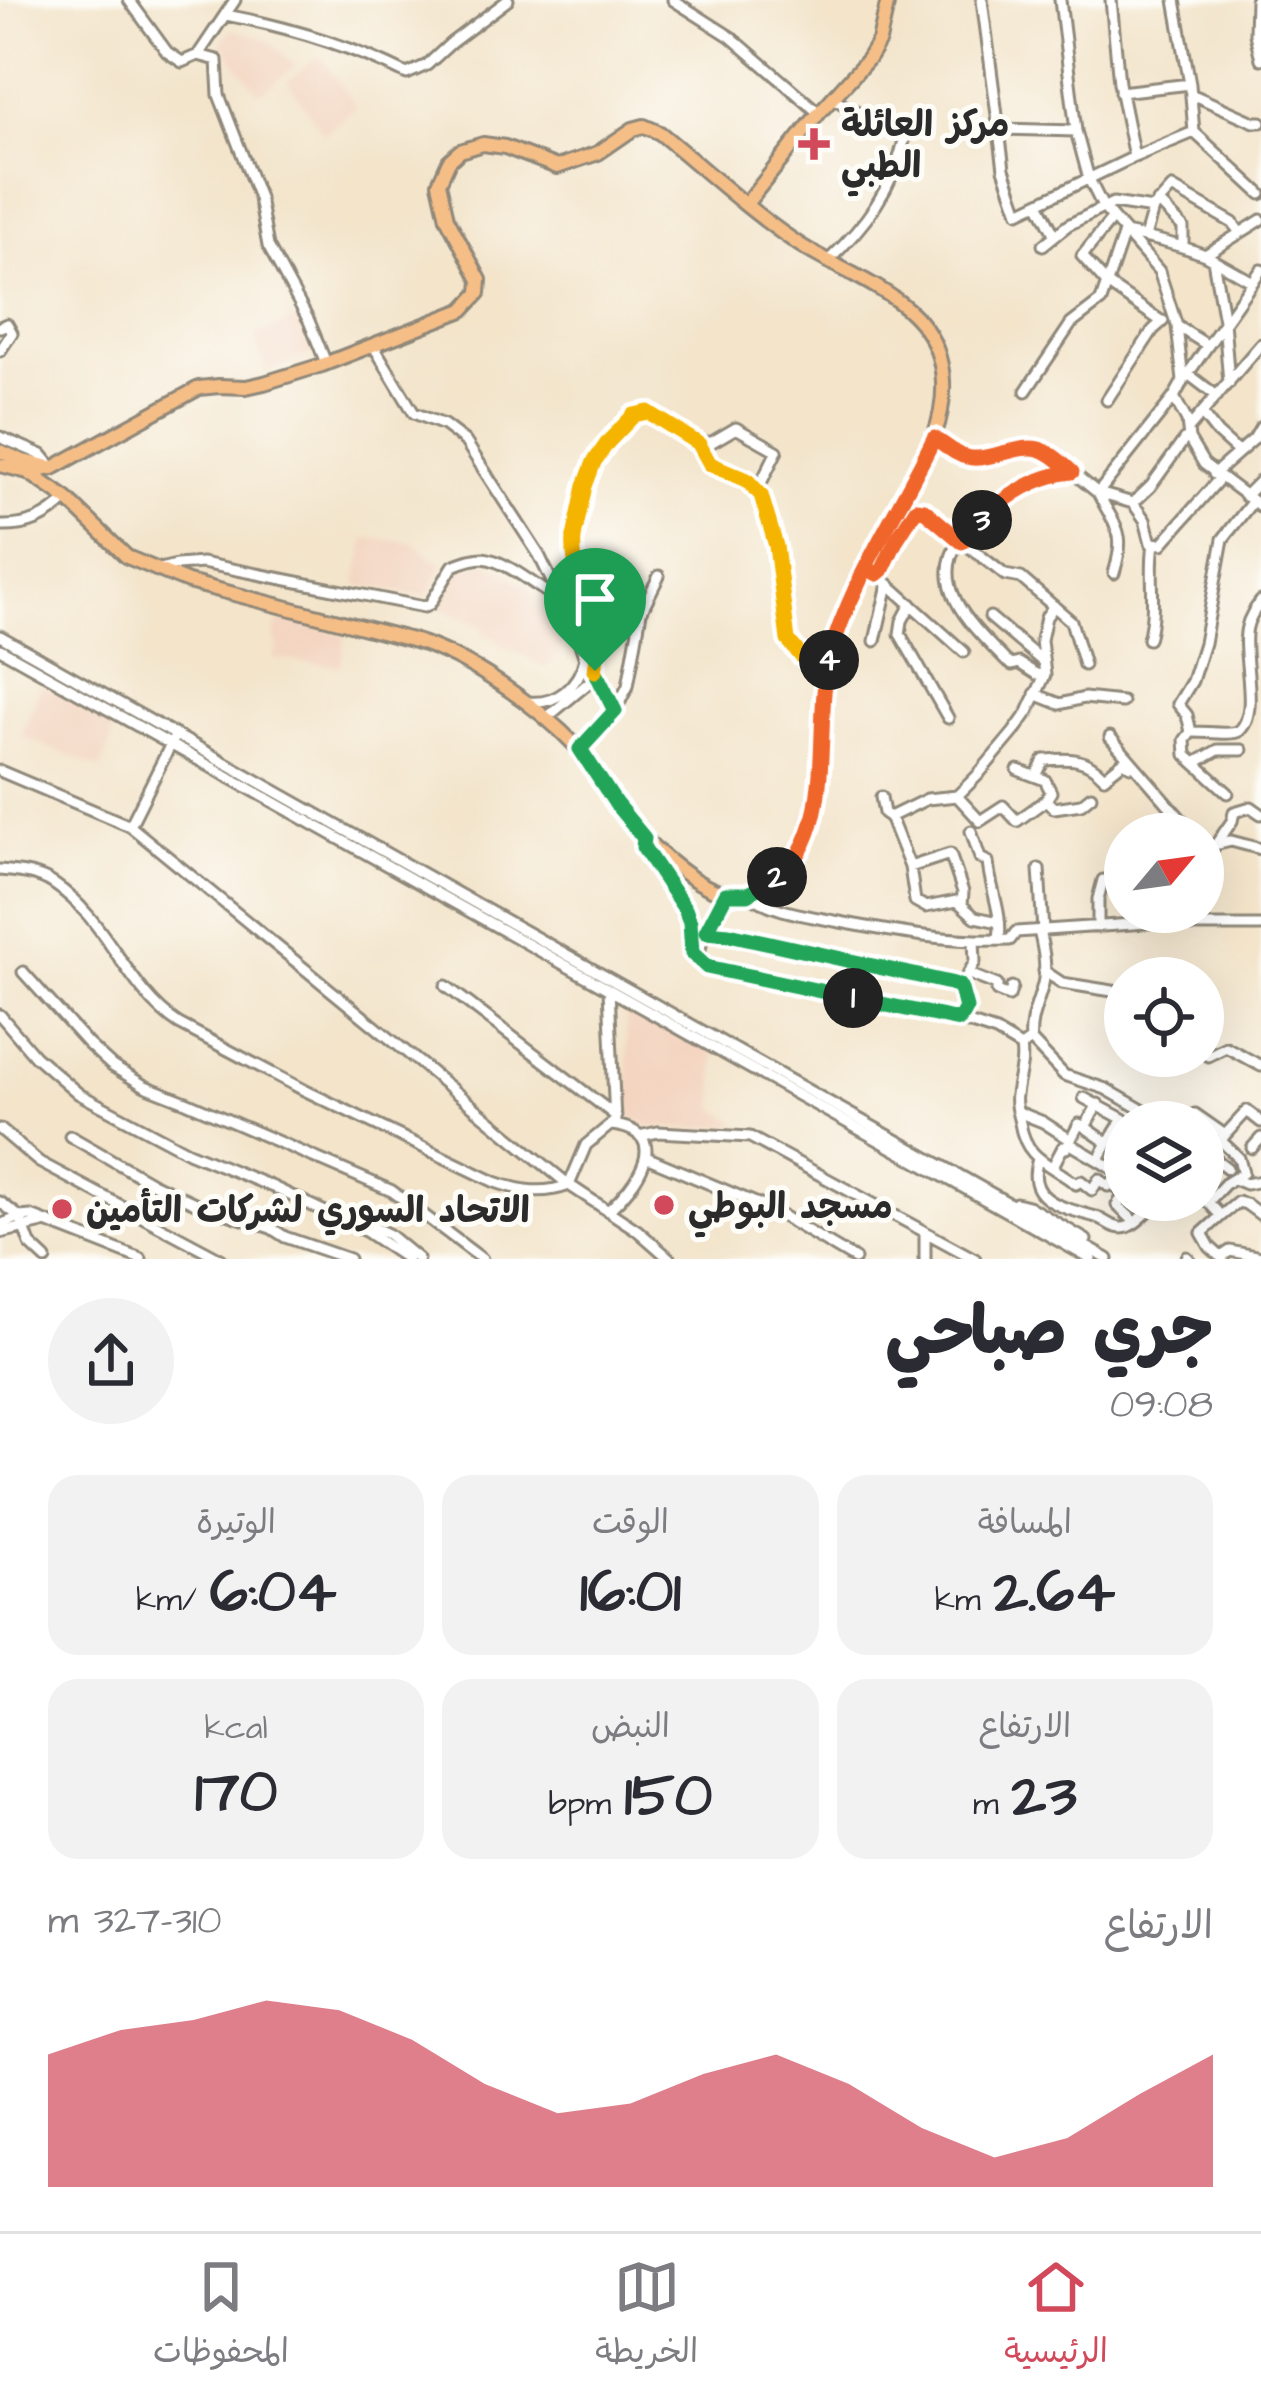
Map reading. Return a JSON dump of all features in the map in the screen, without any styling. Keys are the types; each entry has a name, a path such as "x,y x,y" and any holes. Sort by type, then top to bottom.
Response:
{"main road":[{"path":"746,204 868,59 879,41 888,0"},
{"path":"0,465 28,472 67,499 127,557 155,570 436,647 478,670 580,749 644,838 695,880 726,894 748,894 791,867 804,846 817,791 828,667 846,613 872,571 934,438 944,404 944,378 932,339 901,303 793,241 660,133 644,126 598,153 557,167 506,147 483,144 460,151 449,161 439,183 447,218 480,280 479,293 463,310 326,363 246,387 199,388 52,468 28,472"},
{"path":"0,452 52,468"},
{"path":"52,468 67,499"}],"street":[{"path":"129,0 182,62 198,55 235,0"},
{"path":"226,15 353,49 407,74 427,65 508,0"},
{"path":"673,0 731,37 819,113"},
{"path":"982,0 1004,169 1019,212 1194,132"},
{"path":"1059,0 1076,131 1089,178 1102,208 1159,272 1175,321 1185,377 1217,396"},
{"path":"1111,0 1120,92 1134,157"},
{"path":"1175,0 1194,132 1261,194"},
{"path":"1256,0 1261,59"},
{"path":"198,55 217,60 220,95 260,198 268,246 326,363"},
{"path":"1120,92 1190,89 1261,122"},
{"path":"827,262 871,216 892,178 905,137 832,98"},
{"path":"999,129 1076,131"},
{"path":"1144,237 1156,206 1172,188 1233,223 1240,232"},
{"path":"1043,245 1054,234 1113,202 1156,206 1183,227 1178,246 1159,272"},
{"path":"1038,203 1054,234"},
{"path":"1112,219 1082,256 1107,284 1161,321 1175,321 1207,346"},
{"path":"1209,258 1261,220"},
{"path":"1124,232 1209,258 1253,282"},
{"path":"1026,392 1072,324 1101,301 1124,232"},
{"path":"1209,258 1224,321 1228,383"},
{"path":"1098,493 1174,397 1261,270"},
{"path":"1107,400 1161,321"},
{"path":"0,327 7,325 12,333 0,351"},
{"path":"1133,503 1261,344"},
{"path":"373,345 414,413 444,425 465,441 539,555 585,659 615,711"},
{"path":"1174,397 1204,464 1253,502"},
{"path":"544,718 592,680 595,671 597,650 573,550 585,486 594,462 617,432 634,415 648,412 699,444 710,464 747,480 761,495"},
{"path":"1202,414 1238,451"},
{"path":"1098,493 1133,503 1145,520 1151,543 1162,544 1238,451 1257,443 1261,427"},
{"path":"699,444 736,428 777,451 761,482 761,495 776,546 788,640 802,657 828,667"},
{"path":"0,436 41,455 52,468"},
{"path":"934,438 961,457 975,459 1019,446 1053,454 1098,493 1118,525 1122,549 1114,573"},
{"path":"1046,675 1006,661 965,620 947,568 961,540 986,515 1047,476 1072,472"},
{"path":"1191,732 1178,704 1192,681 1204,643 1223,539 1253,502 1261,480"},
{"path":"0,526 46,519 67,499"},
{"path":"872,571 883,569 916,509 924,510 1005,575 1021,578 1071,621 1084,665"},
{"path":"1148,639 1154,602 1150,570 1154,543"},
{"path":"155,570 202,563 424,607 453,566 488,558 564,604"},
{"path":"872,571 964,652"},
{"path":"580,749 615,711 631,675 641,612 659,576"},
{"path":"875,641 888,584"},
{"path":"1191,732 1232,734 1244,723 1252,686 1247,675 1246,632 1261,601"},
{"path":"911,604 900,634 947,718"},
{"path":"890,817 927,799 957,796 1013,733 1046,675 1042,630 1054,606"},
{"path":"990,617 1042,661"},
{"path":"0,632 173,739 1091,1259"},
{"path":"0,649 173,739"},
{"path":"523,701 537,704 561,695 581,673 585,659"},
{"path":"1035,694 1060,704 1084,698 1122,702"},
{"path":"1191,732 1184,740 1184,750 1228,793"},
{"path":"1110,737 1175,813"},
{"path":"130,826 173,739"},
{"path":"1195,763 1218,750 1242,750"},
{"path":"1036,776 1044,760 1076,758 1104,777 1123,762 1136,769"},
{"path":"957,796 980,821 1003,806 1017,821 1051,791 1045,780 1018,770"},
{"path":"0,771 130,826 569,1185 670,1259"},
{"path":"1046,800 1054,808 1081,804 1091,796"},
{"path":"880,797 910,867 915,902 926,908 949,902 962,905 975,917 999,922"},
{"path":"1224,831 1234,812 1251,807 1261,814"},
{"path":"971,831 980,858 988,862 999,940"},
{"path":"644,838 643,847 685,909 692,953 707,967 959,1020 1026,1044 1069,1078 1127,1101"},
{"path":"1224,843 1261,849"},
{"path":"910,867 950,854 963,892 962,905"},
{"path":"1039,869 1045,971 1015,1096 1022,1140 1038,1159 1076,1184 1081,1180 1092,1190 1099,1179 1104,1183"},
{"path":"0,871 29,873 53,882 78,904 160,1012 179,1024 495,1182 535,1192 569,1185"},
{"path":"1098,927 1102,880"},
{"path":"698,960 700,945 726,894"},
{"path":"748,894 789,914 956,941 1010,940 1016,932 1104,926"},
{"path":"1224,926 1261,926"},
{"path":"706,932 960,986"},
{"path":"960,986 975,962 974,940"},
{"path":"1045,971 1062,983 1104,990"},
{"path":"22,972 88,1044 129,1076 392,1191 482,1259"},
{"path":"969,974 997,985 998,991 1009,996 1012,987"},
{"path":"611,985 614,1121"},
{"path":"611,985 1108,1259"},
{"path":"446,986 639,1136 646,1157 634,1183 608,1211"},
{"path":"959,1020 966,1008 960,986"},
{"path":"0,1016 34,1056 79,1094 188,1152 354,1227 406,1259"},
{"path":"1224,1048 1261,1066"},
{"path":"1085,1127 1119,1096"},
{"path":"1084,1098 1103,1108"},
{"path":"1224,1136 1246,1111 1261,1122"},
{"path":"1018,1112 1104,1162"},
{"path":"569,1185 583,1150 614,1121"},
{"path":"1053,1166 1079,1124 1104,1140"},
{"path":"0,1129 39,1162 221,1259"},
{"path":"639,1136 658,1132 750,1137 975,1259"},
{"path":"70,1136 197,1204 349,1259"},
{"path":"1224,1138 1244,1173 1230,1173"},
{"path":"1099,1160 1104,1151"},
{"path":"646,1157 772,1210 855,1259"},
{"path":"1038,1159 1036,1184 1050,1201 1110,1226 1124,1229 1135,1222"},
{"path":"1224,1169 1246,1184 1261,1181"},
{"path":"1224,1181 1230,1173"},
{"path":"1005,1201 1028,1206 1062,1225 1094,1244 1108,1259"},
{"path":"1224,1214 1238,1202 1261,1215"},
{"path":"3,1205 46,1259"},
{"path":"1062,1225 1068,1210"},
{"path":"1215,1221 1202,1233 1222,1258 1230,1251 1261,1257"},
{"path":"14,1224 44,1223 141,1259"},
{"path":"28,1242 44,1223"},
{"path":"354,1227 364,1223 388,1234 418,1259"},
{"path":"925,1232 925,1259"}],"shaded area":[{"path":"232,29 268,40 295,66 258,92 220,42"},
{"path":"317,57 356,107 324,134 288,81"},
{"path":"298,319 315,352 267,372 254,335"},
{"path":"365,538 413,542 443,566 427,597 357,585"},
{"path":"484,563 530,589 543,608 562,646 546,668 483,633 485,628 439,607 439,597 454,570"},
{"path":"280,618 346,634 341,666 273,659"},
{"path":"41,684 117,722 101,769 22,736"},
{"path":"630,1006 714,1050 716,1108 739,1125 649,1127 630,1118 625,1010"}],"place":[{"name":"مركز العائلة الطبي","path":"814,144"},
{"name":"مسجد البوطي","path":"664,1205"},
{"name":"الاتحاد السوري لشركات التأمين","path":"62,1209"}],"route":[{"path":"595,671 597,650 576,575 574,530 594,462 640,412 648,412 699,444 710,464 747,480 761,495 773,527 788,640 796,653 828,667 830,654 835,641 846,613 873,553 934,438 961,457 975,459 1030,447 1053,454 1072,472 1036,480 986,515 962,542 924,510 916,509 883,569 877,574 866,568 846,613 830,654 815,805 800,856 758,889 726,894 706,932 960,986 966,1008 959,1020 726,973 698,960 692,953 685,909 643,847 644,838 580,749 615,711 595,671"}]}
